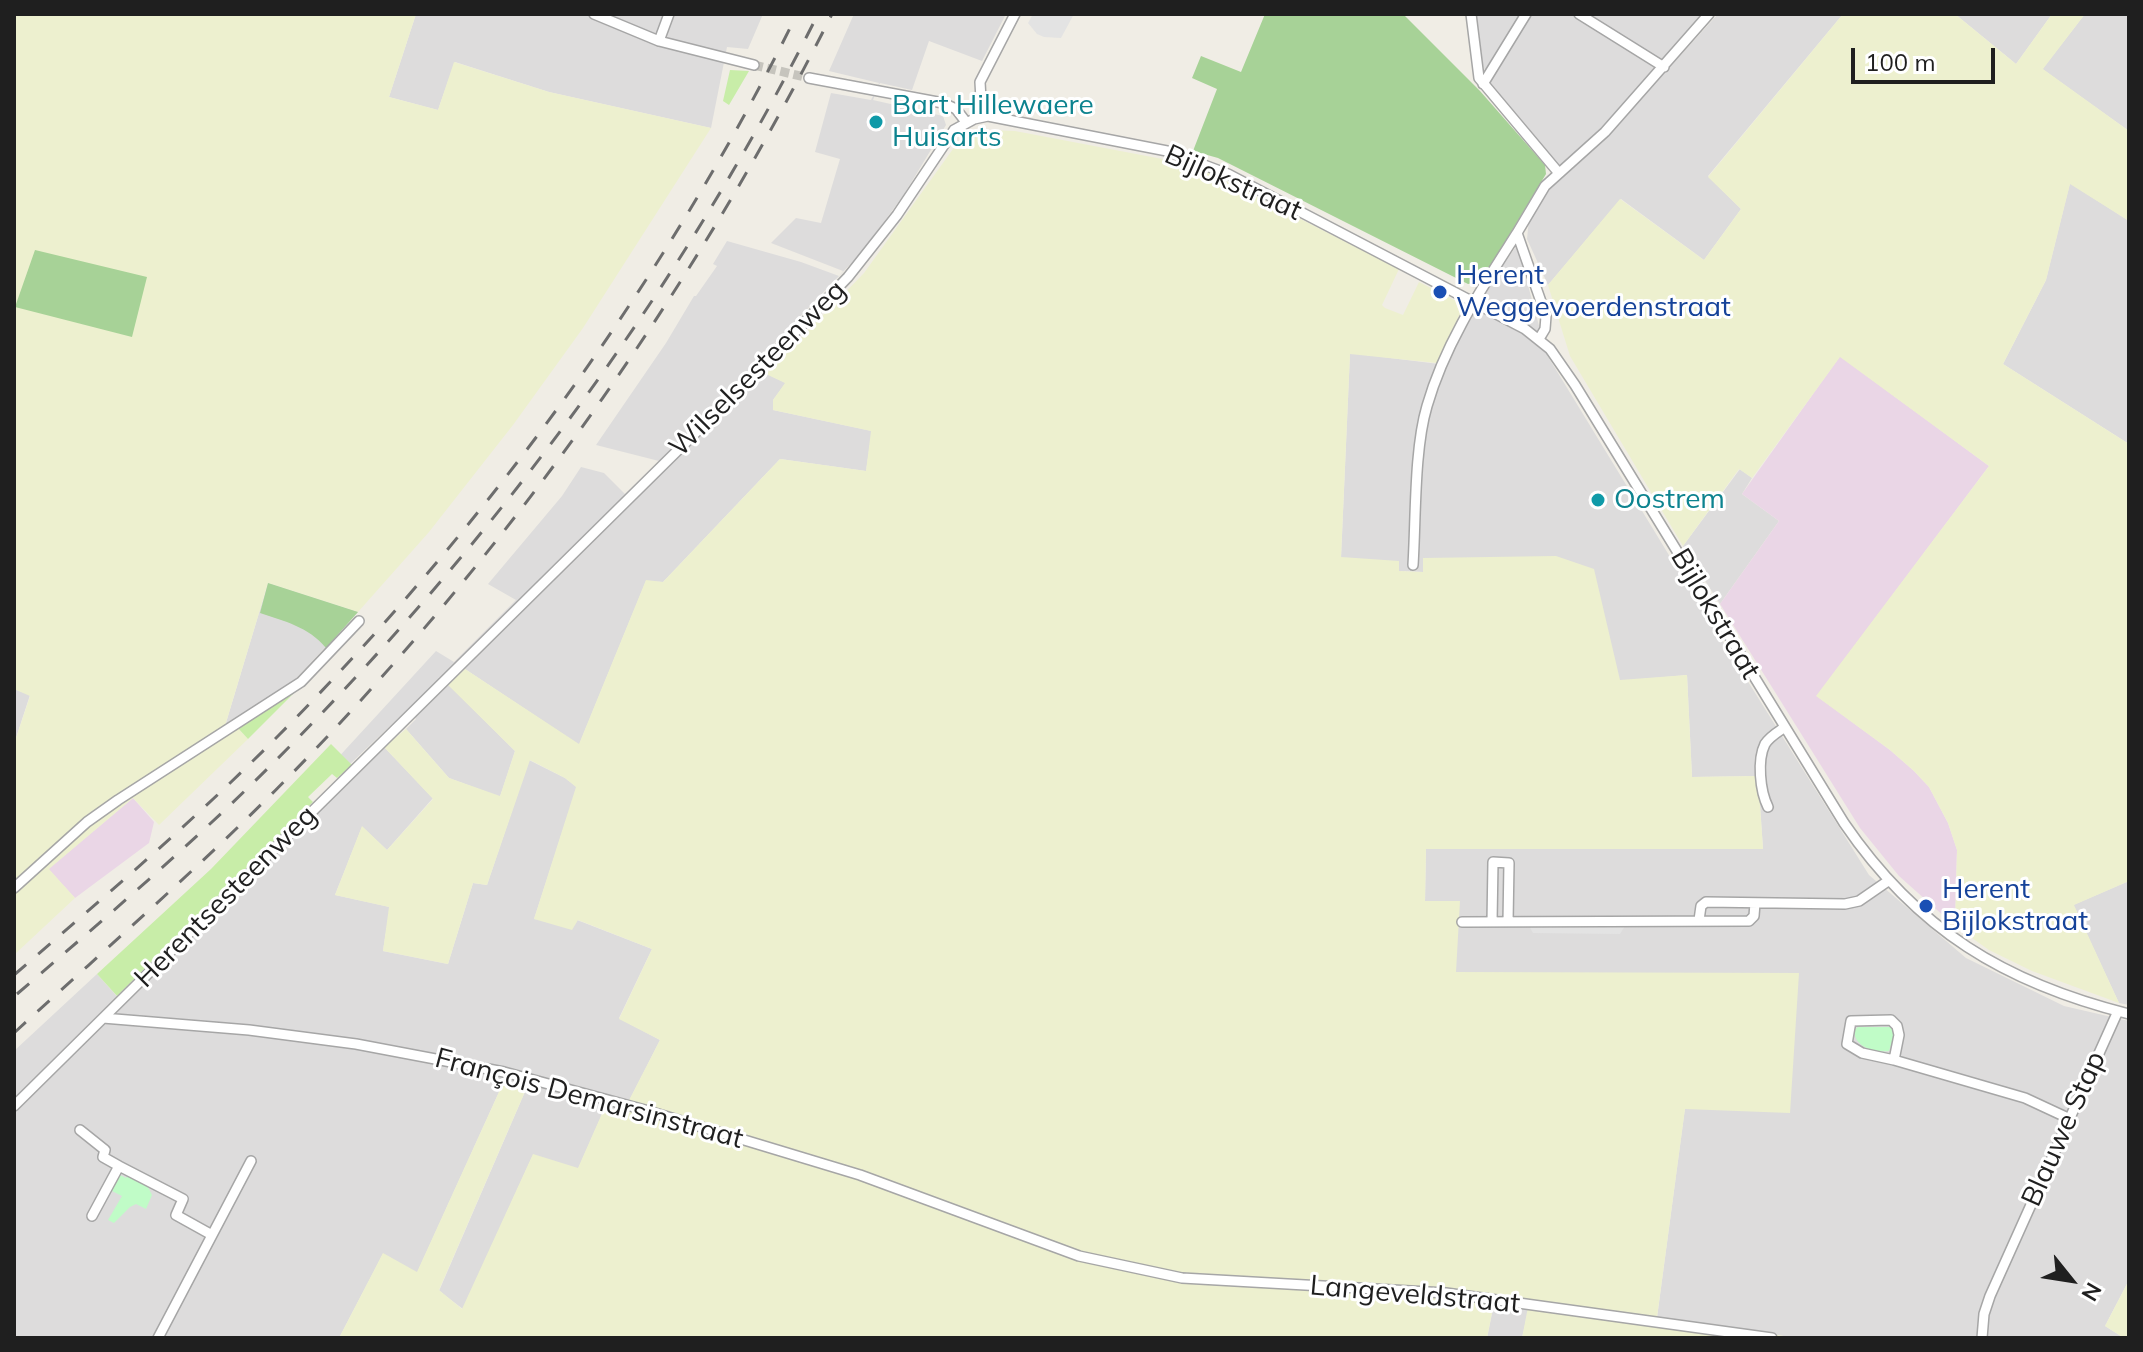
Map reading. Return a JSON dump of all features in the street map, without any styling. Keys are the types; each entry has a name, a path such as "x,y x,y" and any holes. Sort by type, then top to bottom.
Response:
{"street":[{"path":"594,14 659,41 754,65"},
{"path":"659,41 669,14"},
{"path":"982,117 980,82 1015,14"},
{"path":"1471,14 1479,78 1558,172"},
{"path":"1483,84 1526,14"},
{"path":"1579,14 1664,67"},
{"path":"1413,565 1421,435 1427,407 1472,301 1545,186 1605,132 1709,14"},
{"path":"809,78 943,103 956,109 966,122"},
{"name":"Wilselsesteenweg","path":"438,689 752,377 848,277 897,215 947,138 966,122 982,117"},
{"name":"Bijlokstraat","path":"982,117 1000,117 1101,137 1193,160 1242,181 1539,339 1575,385 1844,823 1888,881 1938,926 1993,963 2058,994 2129,1014"},
{"path":"1517,233 1546,316 1545,329 1539,339"},
{"path":"14,888 87,822 301,682 359,621"},
{"name":"Herentsesteenweg","path":"14,1106 438,689"},
{"path":"1768,807 1763,790 1761,757 1766,742 1785,727"},
{"path":"1492,922 1493,862 1509,863 1508,922"},
{"path":"1699,920 1701,906 1706,902 1845,904 1859,901 1888,881"},
{"path":"1462,922 1749,921 1754,916 1755,903"},
{"name":"Blauwe Stap","path":"1982,1338 1984,1314 1990,1296 2118,1011"},
{"name":"François Demarsinstraat","path":"103,1018 245,1030 356,1044 504,1072 645,1110 860,1175 1060,1250"},
{"path":"1894,1060 1899,1035 1897,1026 1891,1020 1851,1021 1847,1044 1862,1053 2025,1098 2068,1118"},
{"path":"80,1130 105,1150 103,1157 183,1199 176,1215 212,1235"},
{"path":"158,1338 251,1161"},
{"path":"92,1216 119,1166"},
{"name":"Langeveldstraat","path":"1060,1250 1182,1278 1446,1293 1772,1338"}],"shaded area":[{"path":"416,14 763,14 748,49 727,47 711,128 549,92 455,62 438,110 389,97"},
{"path":"854,14 1006,14 982,61 929,41 912,90 880,83 873,100 943,116 946,125 903,196 861,253 752,367 786,383 773,400 773,410 872,431 866,471 780,459 663,582 646,581 579,745 465,669 449,685 515,751 500,797 449,778 406,729 416,719 408,709 348,766 334,762 436,651 454,662 516,600 488,584 562,496 581,467 604,473 625,494 659,461 596,445 717,266 713,264 727,241 839,276 843,271 771,243 796,218 821,223 840,159 815,152 831,93 871,100 879,83 829,71"},
{"path":"1033,14 1074,14 1061,38 1037,34 1028,23"},
{"path":"1476,14 1704,14 1612,120 1560,169 1490,86 1483,65"},
{"path":"1718,14 1843,14 1708,176 1741,209 1704,260 1621,199 1548,285 1527,239 1529,219 1549,190 1607,136"},
{"path":"1955,14 2052,14 2016,64"},
{"path":"2085,14 2129,14 2129,131 2042,69"},
{"path":"2070,183 2129,221 2129,444 2003,364 2046,280"},
{"path":"1517,245 1547,355 1869,875 1966,958 2064,1006 2129,1021 2129,1280 2105,1326 2124,1338 1797,1338 1657,1318 1685,1108 1455,972 1459,901 1425,901 1426,849 1763,849 1758,776 1692,777 1687,675 1620,681 1423,558 1423,572 1399,571 1399,562 1341,558 1350,353 1447,365 1475,305"},
{"path":"1840,356 1989,466 1817,696 1890,750 1929,787 1948,823 1957,850 1955,926 1899,876 1860,828 1720,604 1779,521 1742,494"},
{"path":"1740,469 1752,478 1742,494 1779,521 1720,604 1683,546"},
{"path":"268,583 358,612 289,686 225,726"},
{"path":"14,689 30,695 14,744"},
{"path":"384,747 433,798 387,850 362,827 335,895 390,907 383,951 448,964 473,883 487,885 529,760 577,787 534,919 577,920 652,949 619,1018 660,1040 624,1111 604,1110 578,1169 533,1155 463,1309 439,1291 527,1087 504,1081 417,1273 383,1254 339,1338 14,1338 14,1051 97,974 123,1003"},
{"path":"133,798 154,822 149,843 75,898 48,869"},
{"path":"2129,881 2129,1005 2119,1003 2073,905"},
{"path":"1529,926 1625,926 1620,934 1533,933"},
{"path":"1494,1303 1529,1307 1522,1338 1487,1338"}],"green space":[{"path":"14,14 416,14 389,97 438,110 454,62 549,92 711,128 583,328 513,425 429,532 358,612 268,583 225,726 237,727 248,739 159,825 133,798 49,869 75,898 14,955 14,744 30,696 14,689"},
{"path":"1265,14 1403,14 1480,91 1545,165 1546,174 1481,282 1468,284 1218,158 1193,151 1217,89 1192,78 1201,56 1241,72"},
{"path":"1843,14 1955,14 2016,64 2052,14 2085,14 2043,69 2129,131 2129,221 2070,184 2046,280 2003,364 2129,444 2129,881 2074,905 2119,1003 2032,971 1989,950 1955,926 1957,850 1948,823 1929,787 1890,750 1816,696 1989,466 1840,357 1752,478 1739,469 1683,546 1570,356 1548,285 1620,199 1704,260 1741,209 1708,177"},
{"path":"730,70 749,71 729,105 723,101"},
{"path":"1015,131 1194,165 1399,269 1382,305 1385,308 1403,315 1419,282 1464,305 1437,363 1350,354 1341,557 1399,561 1399,571 1423,572 1423,558 1556,556 1594,569 1620,680 1687,675 1692,777 1758,776 1763,849 1426,849 1425,901 1460,901 1456,972 1799,973 1790,1113 1685,1109 1657,1317 1797,1338 1522,1338 1528,1307 1494,1303 1487,1338 339,1338 383,1253 417,1272 504,1081 527,1087 439,1290 462,1309 533,1154 578,1168 604,1109 624,1110 660,1040 619,1019 652,949 578,920 572,930 534,919 576,787 530,760 487,885 473,883 448,964 383,951 389,907 335,895 362,826 387,850 433,799 384,747 406,729 449,778 500,796 515,751 448,685 465,669 579,744 646,580 663,582 780,459 866,471 871,431 773,410 773,400 785,383 766,374 864,273 958,142 971,132"},
{"path":"35,250 147,277 132,337 15,307"},
{"path":"268,583 358,612 326,648 304,630 260,613"},
{"path":"294,690 248,739 237,727"},
{"path":"331,744 352,765 337,778 332,774 308,797 313,802 117,996 97,974 211,869"},
{"path":"1858,1027 1890,1027 1895,1032 1889,1051 1871,1050 1861,1045 1854,1030"},
{"path":"128,1174 146,1183 152,1195 146,1209 136,1204 114,1223 108,1220 122,1196 112,1191 120,1175 126,1178"},
{"path":"2129,1280 2129,1338 2124,1338 2105,1326"}],"tunnel":[{"path":"754,65 809,78"}],"railway":[{"path":"14,975 182,828 279,735 356,655 500,485 567,396 690,209 746,113 797,14"},
{"path":"17,994 157,872 292,744 370,662 516,490 584,400 709,212 818,14"},
{"path":"14,1033 273,793 385,673 460,586 598,405 662,311 779,115 832,14"}],"place":[{"name":"Bart Hillewaere Huisarts","path":"876,122"},
{"name":"Herent Weggevoerdenstraat","path":"1440,292"},
{"name":"Oostrem","path":"1598,500"},
{"name":"Herent Bijlokstraat","path":"1926,906"}]}
